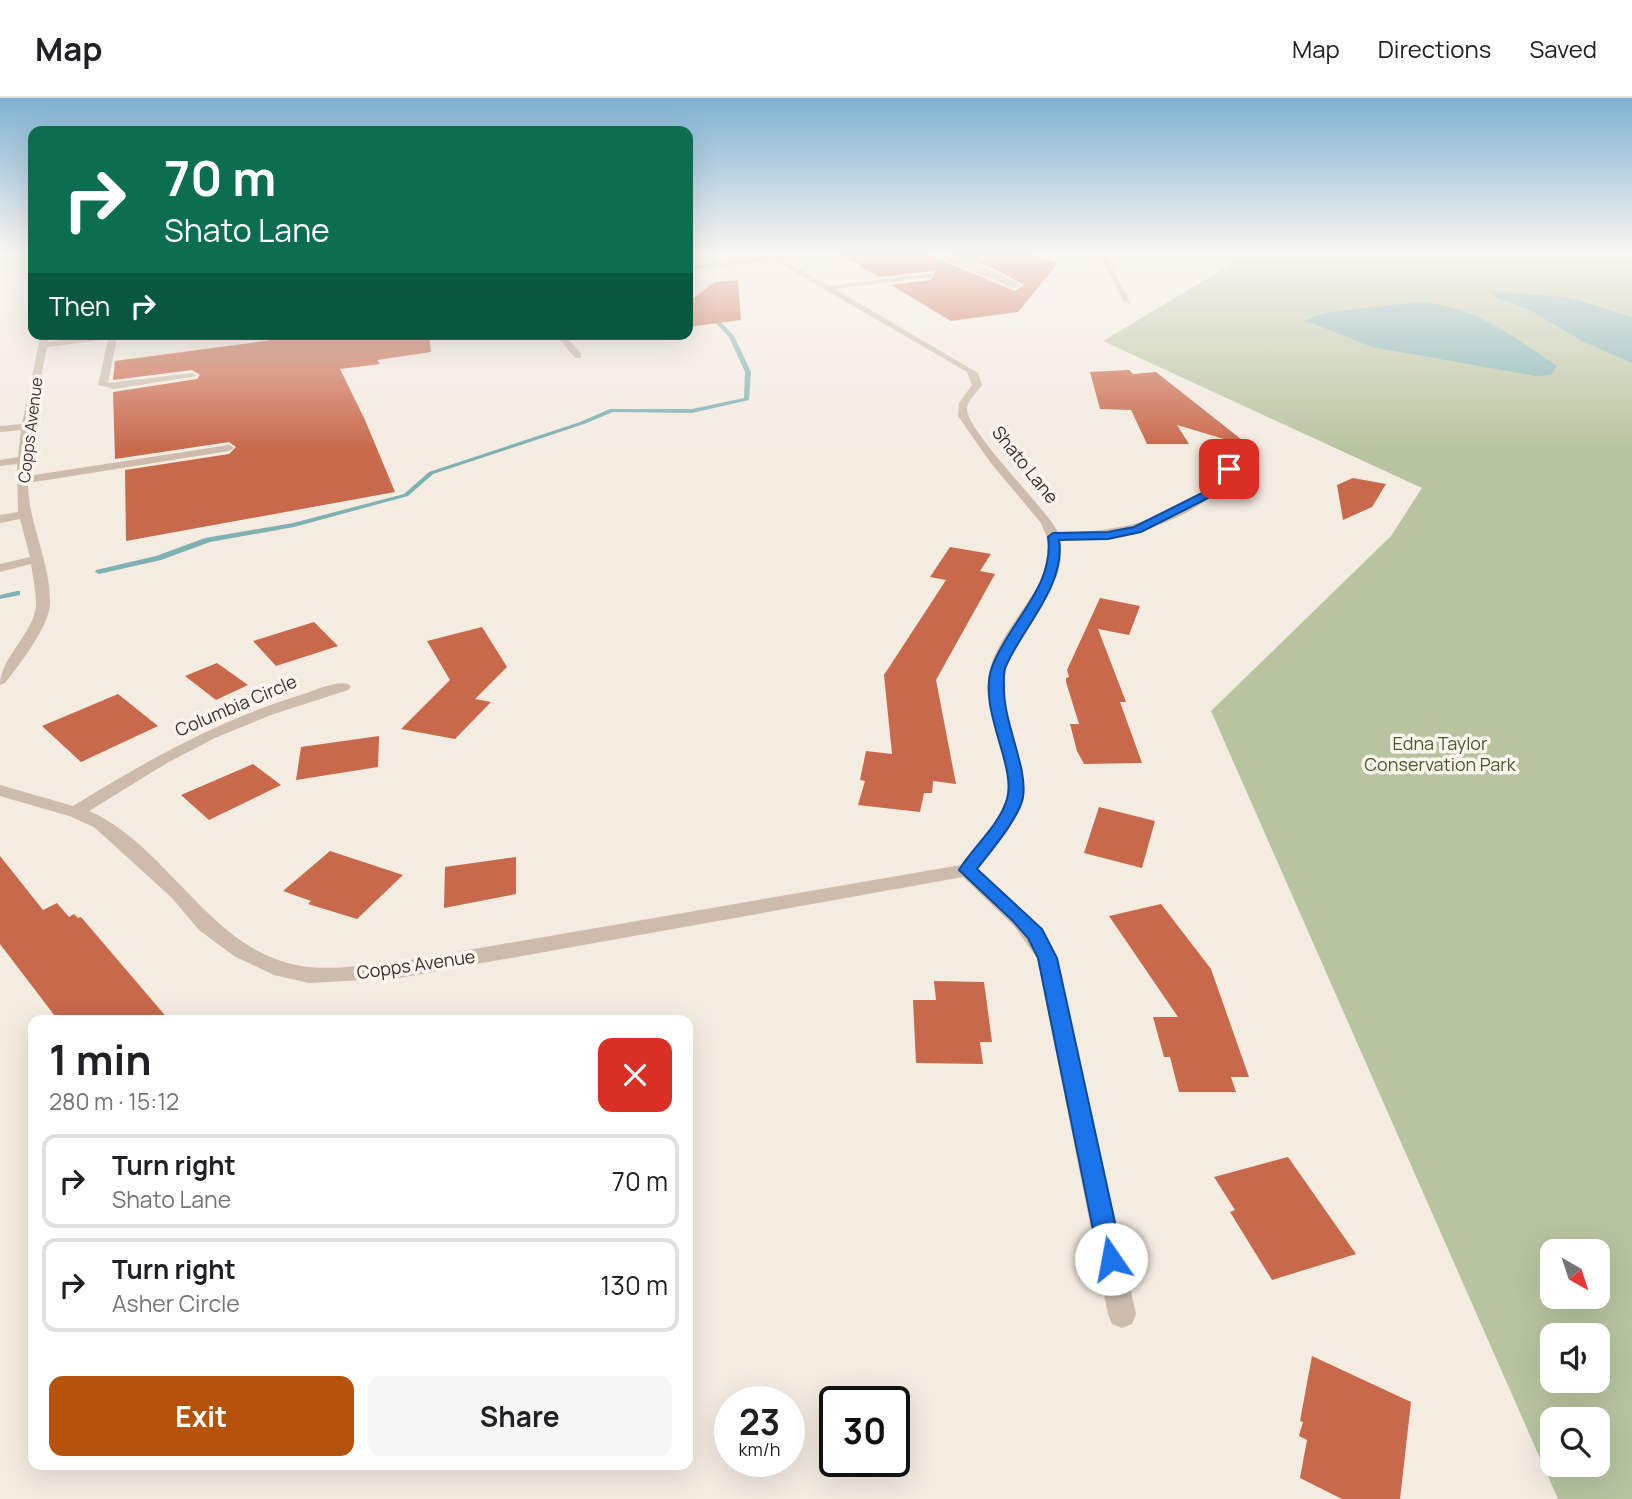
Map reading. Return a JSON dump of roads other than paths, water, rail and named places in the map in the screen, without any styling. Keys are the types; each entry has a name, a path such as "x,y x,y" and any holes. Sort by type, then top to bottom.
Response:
{"street":[{"name":"Shato Lane","path":"885,319 962,363 975,375 977,385 963,402 963,416 994,460 1050,527 1053,537"},
{"name":"Copps Avenue","path":"0,680 23,651 43,606 37,559 25,514 22,480 27,426 44,340"},
{"path":"112,340 103,385 114,386 192,376"},
{"path":"564,340 579,356"},
{"path":"0,429 27,426"},
{"path":"22,480 229,448"},
{"path":"0,463 23,460"},
{"path":"1122,1314 1047,958 1035,934 1019,916 967,870 1001,825 1016,798 1013,772 996,707 998,668 1048,579 1056,552 1053,537 1101,536 1137,530 1214,491 1220,486 1229,469"},
{"path":"0,519 25,514"},
{"path":"0,568 37,559"},
{"name":"Columbia Circle","path":"75,812 188,745 223,728 284,704 343,687"},
{"name":"Copps Avenue","path":"0,790 75,812 100,823 179,893 206,925 241,951 281,969 309,975 399,970 967,870"}],"water":[{"path":"1482,319 1557,366 1551,375 1536,376 1372,347 1304,320"},
{"path":"1546,319 1632,319 1632,363 1582,341"}],"waterway":[{"path":"99,572 158,558 208,540 294,525 406,495 431,473 582,423 612,410 692,411 747,399 748,372 731,336 714,319"},
{"path":"0,597 17,593"}],"park label":[{"name":"Edna Taylor Conservation Park","path":"1440,754"}]}
